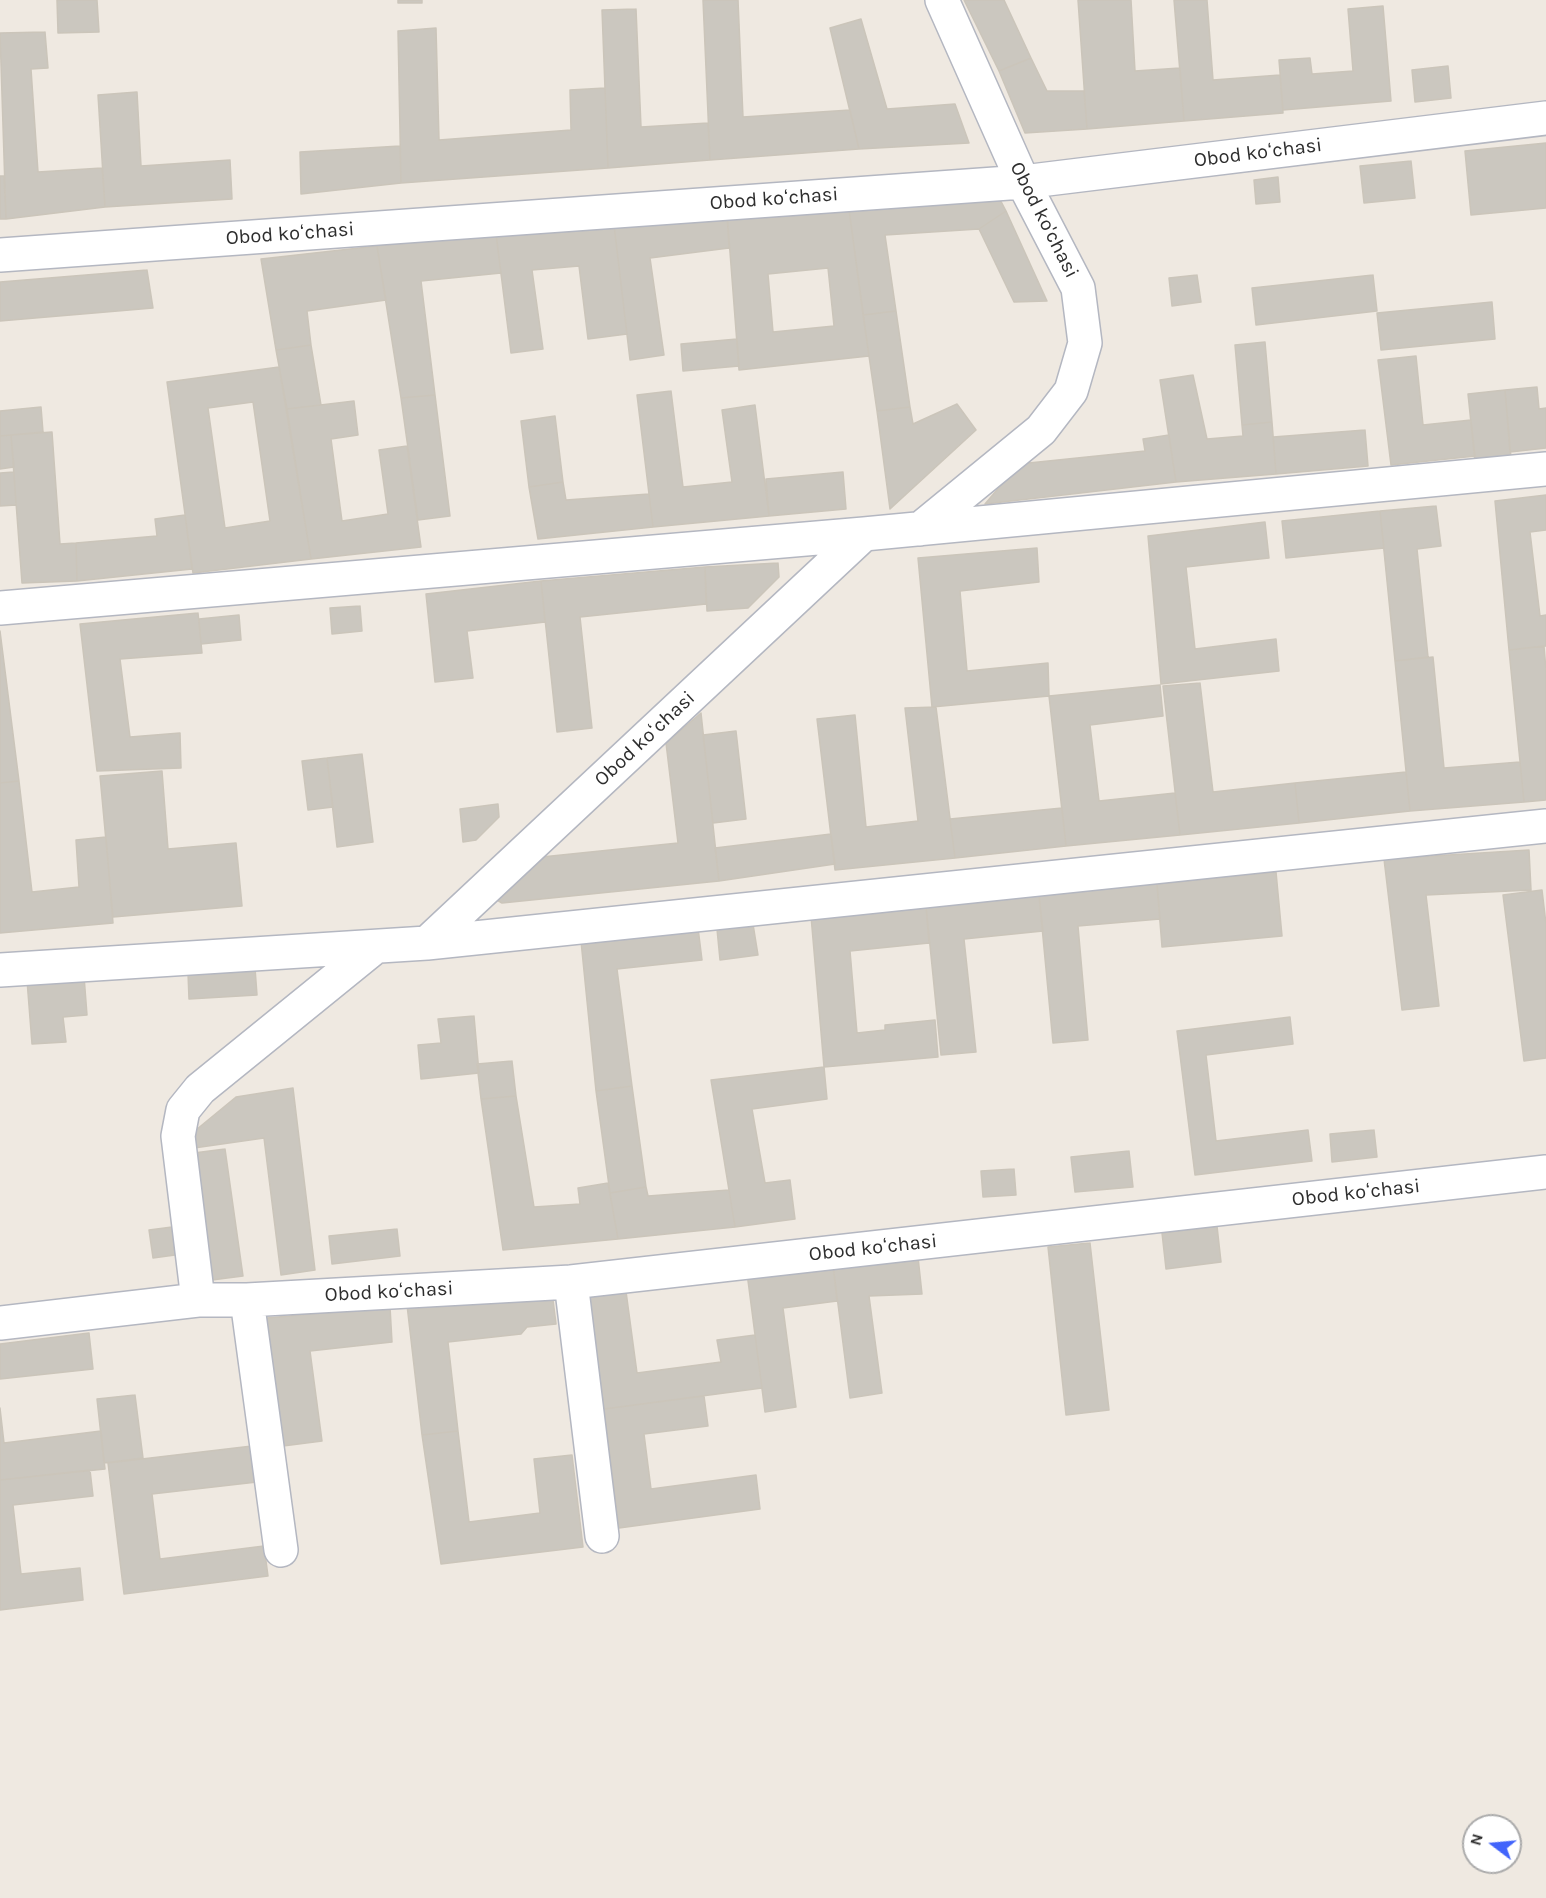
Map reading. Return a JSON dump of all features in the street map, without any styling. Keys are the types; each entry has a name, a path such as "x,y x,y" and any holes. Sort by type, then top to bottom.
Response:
{"street":[{"name":"Obod ko'chasi","path":"920,529 1041,430 1071,391 1085,343 1078,288 1023,182 942,0"},
{"name":"Obod koʻchasi","path":"0,255 1023,182 1546,118"},
{"path":"0,608 920,529 1546,469"},
{"name":"Obod koʻchasi","path":"427,943 864,534"},
{"path":"0,970 427,943 1546,826"},
{"path":"198,1300 178,1136 183,1110 200,1089 375,947"},
{"name":"Obod koʻchasi","path":"0,1323 198,1300 247,1300 571,1282 1546,1172"},
{"path":"571,1282 602,1536"},
{"path":"247,1300 281,1550"}],"building":[{"path":"57,0 97,0 99,32 58,33"},
{"path":"398,0 422,0 422,3 398,3"},
{"path":"703,0 738,0 743,117 850,110 859,149 710,160"},
{"path":"964,0 1004,0 1031,58 999,71"},
{"path":"1078,0 1131,0 1135,71 1180,68 1184,121 1087,129"},
{"path":"1174,0 1207,0 1213,80 1280,75 1283,113 1184,121"},
{"path":"1383,6 1391,101 1283,110 1279,60 1310,58 1312,74 1353,71 1348,9"},
{"path":"636,9 641,127 708,123 710,160 608,168 602,10"},
{"path":"861,19 887,109 955,104 969,143 859,149 830,28"},
{"path":"436,28 439,140 571,130 570,90 605,88 608,168 401,183 398,31"},
{"path":"45,32 48,68 31,69 38,172 102,168 105,207 6,219 0,33"},
{"path":"1031,58 1047,91 1084,91 1087,129 1025,133 999,71"},
{"path":"1448,66 1451,98 1415,102 1412,70"},
{"path":"137,92 141,166 230,160 232,199 105,207 98,95"},
{"path":"1546,143 1546,208 1471,215 1465,151"},
{"path":"400,146 401,183 301,194 300,152"},
{"path":"1411,161 1415,198 1364,203 1360,166"},
{"path":"0,176 4,176 6,219 0,219"},
{"path":"1278,177 1280,202 1256,204 1254,180"},
{"path":"995,190 1006,211 979,229 885,235 896,311 863,315 848,202"},
{"path":"848,202 869,356 739,370 727,213","holes":["828,268 834,326 773,332 768,274"]},
{"path":"1006,211 1047,301 1014,302 979,229"},
{"path":"727,213 729,248 650,258 664,355 630,360 614,225"},
{"path":"614,225 627,334 588,339 579,266 532,270 543,349 511,353 496,234"},
{"path":"496,234 501,273 421,281 435,395 401,398 377,246"},
{"path":"377,246 386,300 307,311 311,345 276,350 261,259"},
{"path":"147,270 153,308 0,321 0,282"},
{"path":"1197,275 1201,302 1172,306 1169,278"},
{"path":"1373,275 1377,311 1256,325 1252,288"},
{"path":"1492,302 1495,339 1381,350 1377,313"},
{"path":"896,311 910,407 877,411 863,315"},
{"path":"737,339 739,366 683,371 681,344"},
{"path":"1265,342 1272,422 1242,425 1235,345"},
{"path":"311,345 321,405 287,409 276,350"},
{"path":"1416,356 1423,425 1471,420 1475,456 1391,465 1378,360"},
{"path":"279,367 311,559 193,573 167,382","holes":["253,402 270,521 225,528 208,408"]},
{"path":"1193,375 1207,439 1243,436 1242,425 1272,422 1276,474 1176,482 1160,380"},
{"path":"1537,387 1539,409 1546,408 1546,448 1510,452 1505,390"},
{"path":"1505,390 1511,458 1475,462 1468,394"},
{"path":"671,391 683,487 732,482 722,410 755,405 769,516 653,527 637,395"},
{"path":"435,395 450,516 418,520 401,398"},
{"path":"354,401 358,435 331,439 342,521 388,514 379,450 407,446 421,547 311,559 287,409"},
{"path":"957,404 976,430 890,509 877,411 910,407 913,424"},
{"path":"41,407 43,432 0,436 0,411"},
{"path":"555,416 563,482 529,487 521,421"},
{"path":"1365,430 1368,466 1276,474 1273,437"},
{"path":"52,432 60,544 76,543 77,581 22,583 11,435"},
{"path":"11,435 14,467 0,469 0,436"},
{"path":"1169,435 1176,482 985,504 1019,464 1145,451 1143,439"},
{"path":"14,472 16,505 0,506 0,473"},
{"path":"843,472 846,509 769,516 766,479"},
{"path":"563,482 566,500 649,494 653,527 538,539 529,487"},
{"path":"1546,495 1546,530 1530,532 1540,616 1546,615 1546,646 1509,650 1495,501"},
{"path":"1436,506 1441,546 1417,549 1428,657 1395,661 1380,511"},
{"path":"1380,511 1384,548 1286,558 1282,521"},
{"path":"185,515 192,569 77,581 76,543 157,536 155,519"},
{"path":"1265,522 1269,558 1186,567 1195,649 1276,639 1279,671 1161,684 1148,536"},
{"path":"1037,548 1039,582 960,591 967,671 1048,663 1049,696 932,707 918,558"},
{"path":"778,563 779,577 748,608 707,611 705,567"},
{"path":"705,567 706,604 580,617 592,728 557,732 541,581"},
{"path":"541,581 545,622 467,631 473,678 435,682 426,594"},
{"path":"360,606 362,631 332,634 330,608"},
{"path":"198,613 202,653 120,659 130,737 180,733 181,768 97,771 80,624"},
{"path":"239,615 241,640 201,644 199,619"},
{"path":"0,631 19,781 0,783"},
{"path":"1544,646 1546,800 1524,802 1509,650"},
{"path":"1433,657 1444,768 1520,762 1524,802 1410,811 1395,661"},
{"path":"1200,683 1213,792 1295,783 1299,823 1180,835 1163,686"},
{"path":"1160,685 1163,716 1090,725 1099,801 1175,793 1180,835 1066,846 1049,696"},
{"path":"936,707 955,858 835,870 817,719 855,715 866,827 918,821 905,708"},
{"path":"701,713 719,881 502,903 490,896 532,858 678,843 666,743"},
{"path":"736,731 746,819 713,823 703,735"},
{"path":"362,754 373,842 337,847 327,758"},
{"path":"327,758 333,807 308,810 302,761"},
{"path":"162,771 168,849 236,843 242,906 113,917 100,776"},
{"path":"1406,772 1410,811 1299,823 1295,783"},
{"path":"19,781 32,892 79,887 76,840 106,837 113,923 0,933 0,783"},
{"path":"498,804 499,817 476,840 463,842 460,809"},
{"path":"1062,808 1066,846 955,858 950,819"},
{"path":"831,834 835,864 719,881 715,848"},
{"path":"1529,850 1531,890 1426,895 1439,1006 1402,1010 1384,859"},
{"path":"1276,872 1282,936 1162,947 1157,884"},
{"path":"1157,884 1160,919 1078,926 1088,1040 1053,1043 1039,895"},
{"path":"1542,890 1546,924 1546,1058 1524,1061 1503,895"},
{"path":"1039,895 1043,931 964,939 976,1052 941,1055 926,906"},
{"path":"926,906 929,943 850,951 857,1033 885,1030 885,1025 935,1020 938,1057 824,1067 811,916"},
{"path":"753,924 758,955 720,960 717,929"},
{"path":"698,928 702,960 617,969 632,1086 596,1091 581,941"},
{"path":"255,968 257,995 189,999 188,973"},
{"path":"84,976 87,1015 63,1017 66,1042 32,1044 27,980"},
{"path":"474,1016 479,1073 421,1079 418,1045 441,1043 438,1019"},
{"path":"1290,1017 1293,1044 1206,1055 1216,1141 1308,1130 1312,1161 1195,1175 1177,1031"},
{"path":"512,1061 516,1096 481,1099 477,1064"},
{"path":"824,1067 827,1099 752,1109 765,1183 790,1180 795,1219 735,1227 711,1080"},
{"path":"632,1086 646,1187 610,1193 596,1091"},
{"path":"293,1088 315,1270 281,1275 264,1138 187,1149 185,1139 236,1097"},
{"path":"516,1096 534,1207 580,1204 578,1188 608,1183 618,1239 503,1250 481,1099"},
{"path":"1374,1130 1377,1157 1332,1162 1330,1134"},
{"path":"225,1149 243,1276 204,1281 186,1154"},
{"path":"1129,1151 1133,1187 1075,1192 1071,1157"},
{"path":"1014,1169 1016,1195 983,1197 981,1171"},
{"path":"646,1187 648,1196 729,1190 735,1227 618,1239 610,1193"},
{"path":"1217,1226 1221,1262 1166,1269 1162,1233"},
{"path":"172,1227 175,1255 153,1258 149,1230"},
{"path":"397,1229 400,1256 332,1264 329,1236"},
{"path":"1090,1243 1109,1410 1066,1415 1048,1247"},
{"path":"918,1257 922,1294 869,1296 882,1393 850,1398 833,1265"},
{"path":"833,1265 837,1301 783,1308 796,1407 765,1412 747,1273"},
{"path":"625,1284 637,1373 721,1362 717,1340 755,1335 762,1388 604,1409 588,1289"},
{"path":"552,1292 556,1324 527,1327 521,1334 448,1342 458,1431 422,1435 407,1305"},
{"path":"390,1307 392,1342 310,1351 322,1441 283,1446 267,1318"},
{"path":"89,1333 93,1369 0,1379 0,1344"},
{"path":"135,1395 143,1458 104,1463 97,1399"},
{"path":"704,1396 708,1426 644,1434 651,1489 756,1475 760,1509 619,1528 604,1409"},
{"path":"0,1408 4,1443 101,1431 105,1469 0,1480"},
{"path":"458,1431 469,1522 540,1513 534,1459 572,1455 583,1547 441,1564 422,1435"},
{"path":"252,1446 257,1482 152,1494 160,1559 264,1546 268,1576 124,1594 108,1463"},
{"path":"90,1470 93,1496 13,1505 21,1574 80,1568 83,1600 0,1610 0,1480"}]}
